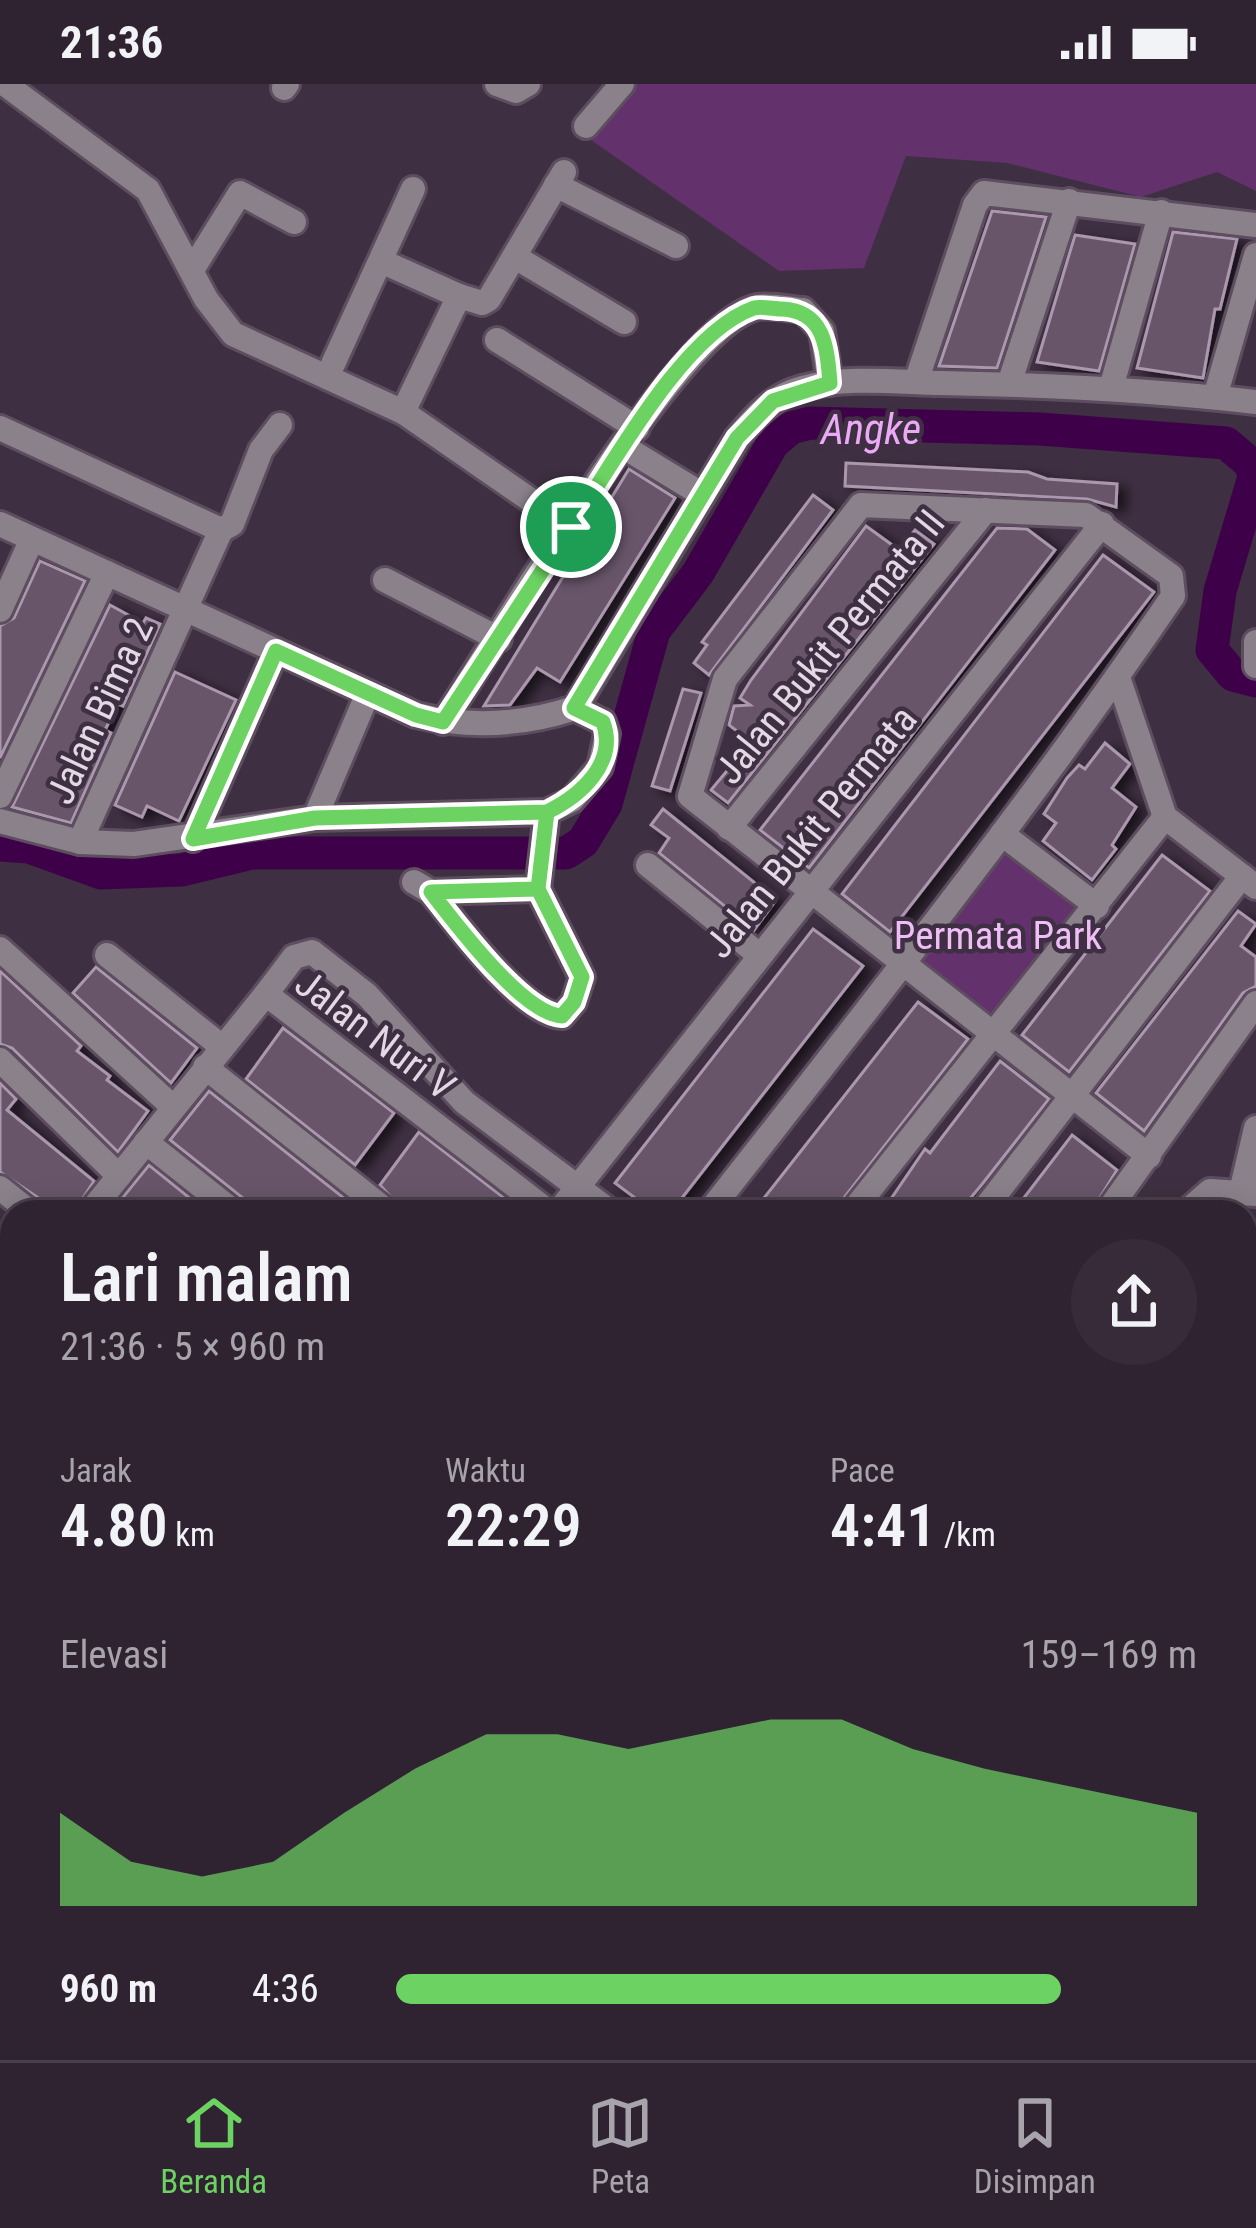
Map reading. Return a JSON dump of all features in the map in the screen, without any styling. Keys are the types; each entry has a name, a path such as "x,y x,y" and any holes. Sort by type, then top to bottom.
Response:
{"street":[{"path":"497,84 516,91 528,84"},
{"path":"586,126 622,84"},
{"path":"12,86 148,190 233,334 403,412 571,527"},
{"path":"380,261 485,303 560,178 676,246"},
{"path":"333,364 413,189"},
{"path":"916,382 979,198 994,192 1256,225"},
{"path":"192,270 240,193 294,223"},
{"path":"1009,384 1069,200"},
{"path":"1111,388 1161,212"},
{"path":"1215,397 1256,255"},
{"path":"514,257 624,322"},
{"path":"403,412 459,296"},
{"path":"443,722 630,437 689,356 755,308 803,310 822,331 830,383"},
{"path":"496,340 704,495"},
{"path":"0,524 368,693 443,722 543,718 574,708 761,410 786,394 830,383 916,382 1111,388 1256,402"},
{"name":"Jalan Bima 2","path":"80,842 221,530 229,530 261,450 280,425"},
{"path":"0,428 221,530"},
{"path":"718,1200 902,965 1002,834 1173,596 1171,577 1102,524 1078,514 874,504 854,512 722,686 690,796 902,965 1149,1156"},
{"name":"Jalan Bukit Permata II","path":"729,828 986,510"},
{"name":"Jalan Bukit Permata","path":"565,1200 1102,524"},
{"path":"0,610 32,538"},
{"path":"0,796 106,573"},
{"path":"386,580 499,639"},
{"path":"193,839 276,651"},
{"path":"991,1200 1249,881 1165,818 1118,677"},
{"path":"315,818 368,693"},
{"path":"539,880 422,887 522,995 542,1011 562,1016 574,1002 582,977 539,880 547,820 586,785 600,767 606,745 603,722 574,708"},
{"path":"0,820 80,842 193,839 315,818 547,820"},
{"path":"862,1200 1165,818"},
{"path":"1002,834 1097,906"},
{"path":"648,865 758,955"},
{"path":"0,949 172,1107"},
{"path":"266,994 294,957 312,952 367,995 464,1102 595,1200"},
{"path":"107,955 221,1046"},
{"name":"Jalan Nuri V","path":"99,1200 266,994 538,1200"},
{"path":"1116,1200 1256,1003"},
{"path":"0,1060 118,1176"},
{"path":"205,1067 373,1200"},
{"path":"1200,1200 1210,1191 1249,1193 1256,1127"},
{"path":"146,1142 219,1200"}],"green space":[{"path":"618,84 1256,84 1256,191 1217,172 1141,197 1007,163 906,156 864,268 779,271 581,133"},
{"name":"Permata Park","path":"1002,834 1097,906 994,1036 902,965"}],"building":[{"path":"992,211 1046,217 997,368 939,366"},
{"path":"1173,232 1237,239 1220,309 1215,309 1203,378 1137,368"},
{"path":"1075,235 1135,244 1099,371 1037,362"},
{"path":"846,463 1028,472 1047,479 1117,484 1116,507 1087,499 845,486"},
{"path":"629,469 675,498 560,682 537,668 510,705 484,706"},
{"path":"813,495 833,510 709,675 694,663 707,645 702,642"},
{"path":"866,526 899,550 915,530 934,544 728,803 711,790 751,742 729,725 734,706 750,705 740,698 751,680"},
{"path":"997,528 1027,529 1055,550 809,868 760,830"},
{"path":"1103,555 1154,592 890,932 842,894"},
{"path":"40,561 85,581 0,758 0,626 14,618"},
{"path":"110,605 143,623 146,618 160,624 123,706 118,704 105,730 111,733 71,823 12,807"},
{"path":"175,672 236,700 179,821 147,806 142,817 115,805"},
{"path":"683,689 701,693 670,791 652,786"},
{"path":"1105,743 1130,764 1112,788 1136,807 1112,845 1116,849 1092,880 1043,841 1056,823 1044,814 1067,778 1079,765 1085,769"},
{"path":"663,809 776,900 754,930 659,853 669,838 651,825"},
{"path":"1162,855 1210,891 1069,1072 1022,1035"},
{"path":"1238,911 1256,924 1241,946 1256,957 1256,986 1243,993 1144,1131 1096,1093"},
{"path":"813,929 863,966 680,1200 638,1200 615,1183"},
{"path":"96,967 197,1048 171,1083 73,993"},
{"path":"0,971 81,1046 77,1051 110,1076 107,1080 148,1111 118,1152 12,1048 0,1044"},
{"path":"918,1002 968,1039 842,1200 762,1200"},
{"path":"283,1028 394,1113 355,1165 246,1079"},
{"path":"1000,1061 1049,1099 969,1200 890,1200 925,1149 930,1153"},
{"path":"0,1083 16,1099 7,1110 94,1181 82,1200 40,1200 0,1172"},
{"path":"209,1091 346,1200 244,1200 170,1140"},
{"path":"419,1132 507,1200 393,1200 380,1185"},
{"path":"1072,1135 1117,1170 1098,1200 1022,1200"},
{"path":"149,1165 192,1200 121,1200"}],"waterway":[{"name":"Angke","path":"0,845 29,847 101,873 182,870 252,853 566,853 583,842 606,804 654,631 698,573 773,443 791,428 810,423 1040,429 1226,443 1251,464 1254,477 1220,591 1212,650 1233,675 1256,681"}],"route":[{"path":"571,527 443,722 416,715 276,651 193,839 315,818 547,812 538,889 582,977 570,1009 555,1017 522,995 431,892 538,889 546,830 547,812 572,800 586,785 600,767 606,745 603,722 574,708 737,438 773,401 799,388 830,383 822,331 813,317 803,310 755,308 689,356 571,527"}]}
